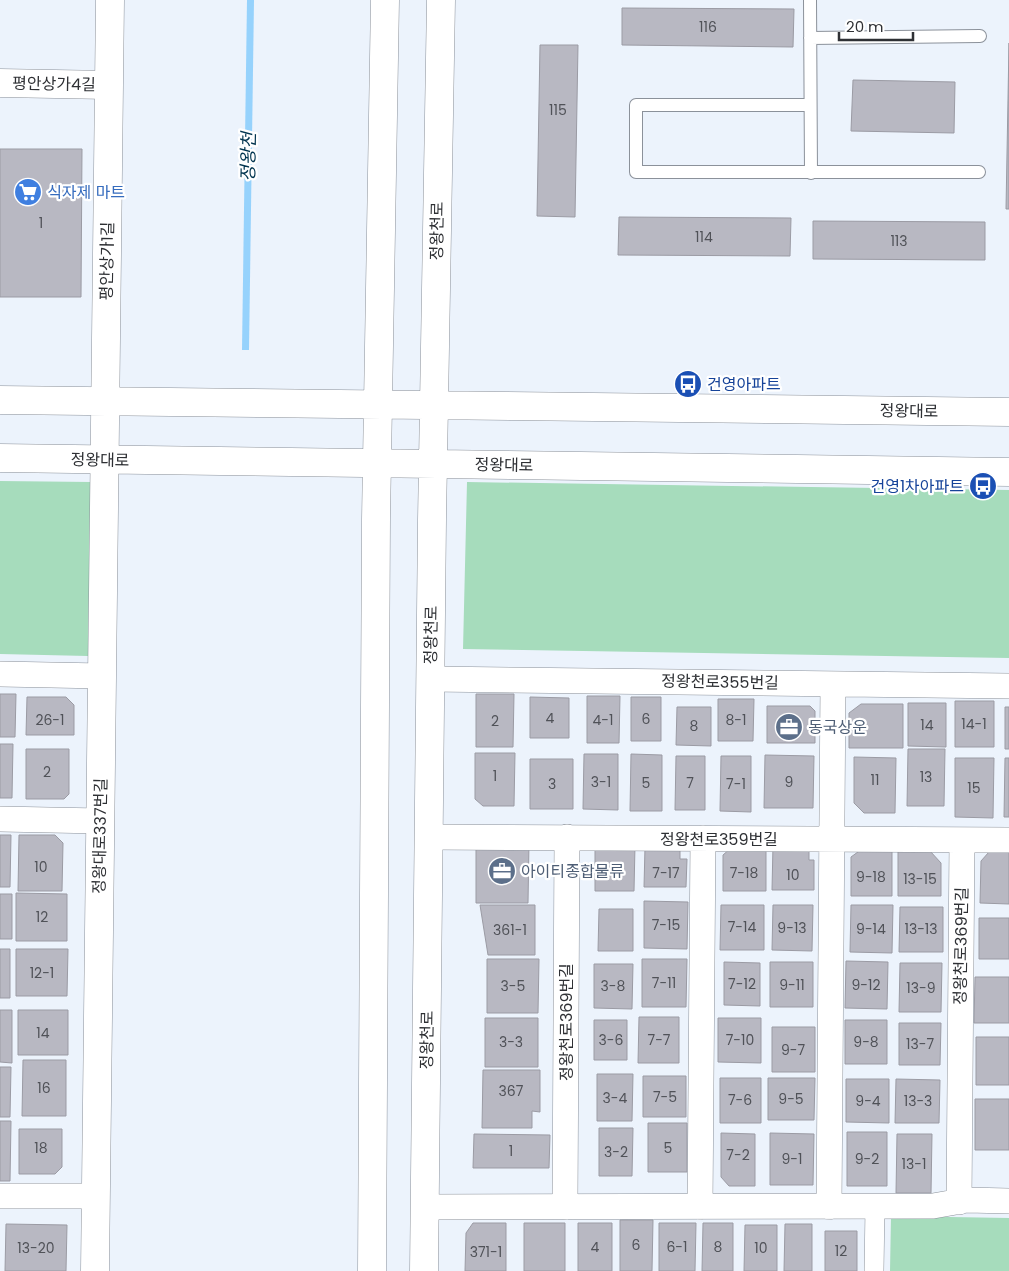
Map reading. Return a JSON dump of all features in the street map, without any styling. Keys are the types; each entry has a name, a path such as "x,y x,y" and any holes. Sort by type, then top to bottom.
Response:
{"street":[{"name":"평안상가1길","path":"105,401 110,0"},
{"path":"372,1271 378,404 385,0"},
{"name":"정왕천로","path":"424,1271 433,464 441,0"},
{"name":"평안상가4길","path":"0,83 109,85"},
{"name":"정왕대로","path":"0,400 1009,412"},
{"name":"정왕대로337번길","path":"95,1271 105,401"},
{"name":"정왕대로","path":"0,458 1009,472"},
{"path":"0,674 102,676"},
{"name":"정왕천로355번길","path":"431,679 1009,686"},
{"path":"829,1206 833,684"},
{"path":"0,819 100,820"},
{"name":"정왕천로359번길","path":"429,837 1009,840"},
{"name":"정왕천로369번길","path":"565,1207 567,838"},
{"path":"700,1207 704,838"},
{"name":"정왕천로369번길","path":"959,1202 962,840"},
{"path":"0,1196 96,1196"},
{"path":"425,1207 875,1207 933,1206 967,1200 1009,1201"},
{"path":"874,1271 875,1207"}],"lane":[{"path":"810,0 811,173"},
{"path":"810,38 980,36"},
{"path":"810,104 636,105 636,172 979,172"}],"green space":[{"path":"0,481 91,482 88,656 0,654"},
{"path":"467,482 1009,490 1009,658 463,649"},
{"path":"891,1216 1009,1218 1009,1271 890,1271"}],"water":[{"name":"정왕천","path":"247,0 254,0 249,350 242,350"}],"building":[{"path":"622,8 794,9 793,47 622,45"},
{"path":"1009,43 1009,209 1006,209"},
{"path":"540,45 578,45 575,217 537,216"},
{"path":"853,80 955,82 954,133 851,131"},
{"path":"0,149 82,149 81,297 0,297"},
{"path":"619,217 791,218 790,256 618,255"},
{"path":"813,221 985,222 985,260 813,259"},
{"path":"0,694 16,694 15,737 0,737"},
{"path":"476,694 514,694 513,747 476,747"},
{"path":"587,696 620,696 619,743 587,743"},
{"path":"27,697 66,697 74,705 74,735 26,735"},
{"path":"530,697 569,698 569,738 530,738"},
{"path":"631,697 661,697 661,741 631,741"},
{"path":"718,699 754,699 753,741 718,741"},
{"path":"955,701 994,701 994,747 955,747"},
{"path":"908,703 946,703 946,747 908,746"},
{"path":"861,704 903,704 903,748 849,748 849,713"},
{"path":"767,706 810,706 815,711 815,743 767,743"},
{"path":"677,707 711,707 711,746 676,745"},
{"path":"1005,707 1009,707 1009,749 1005,749"},
{"path":"0,744 13,744 12,798 0,798"},
{"path":"26,749 69,749 69,794 64,799 26,799"},
{"path":"908,749 945,749 944,806 907,806"},
{"path":"475,753 515,753 514,806 483,806 475,799"},
{"path":"584,754 618,754 618,810 583,809"},
{"path":"631,754 662,755 662,811 630,811"},
{"path":"765,755 814,756 813,808 764,808"},
{"path":"676,756 705,756 705,810 675,810"},
{"path":"721,756 751,756 751,812 720,811"},
{"path":"854,757 896,758 895,813 864,813 854,803"},
{"path":"955,758 994,758 993,818 955,817"},
{"path":"1005,758 1009,758 1009,817 1004,817"},
{"path":"530,759 573,759 573,809 530,809"},
{"path":"0,835 11,835 10,887 0,887"},
{"path":"19,835 55,835 63,843 62,891 18,891"},
{"path":"476,842 529,842 528,903 476,903"},
{"path":"595,844 635,845 634,891 595,891"},
{"path":"773,845 809,845 809,860 814,860 814,890 772,890"},
{"path":"645,847 680,848 680,859 687,859 686,887 644,887"},
{"path":"731,848 766,848 766,891 723,891 723,855"},
{"path":"862,849 892,849 892,896 851,896 851,857"},
{"path":"898,851 930,851 941,863 941,896 898,896"},
{"path":"989,852 1009,852 1009,904 980,903 981,861"},
{"path":"16,893 67,894 67,941 16,941"},
{"path":"0,894 12,894 12,939 0,939"},
{"path":"644,901 688,902 687,949 644,948"},
{"path":"480,905 535,905 535,955 488,955"},
{"path":"721,905 764,905 764,950 720,950"},
{"path":"773,905 813,905 812,951 772,950"},
{"path":"851,905 893,905 892,953 850,952"},
{"path":"900,907 943,907 943,952 899,952"},
{"path":"599,909 633,909 633,951 598,951"},
{"path":"979,918 1009,918 1009,959 979,959"},
{"path":"0,949 10,949 10,998 0,998"},
{"path":"16,949 68,949 67,996 16,996"},
{"path":"487,959 539,959 538,1013 487,1013"},
{"path":"642,959 687,959 686,1007 642,1007"},
{"path":"846,961 888,962 887,1009 845,1008"},
{"path":"724,962 760,963 760,1006 724,1005"},
{"path":"770,962 813,962 813,1007 770,1007"},
{"path":"900,963 942,963 941,1012 899,1012"},
{"path":"594,964 633,964 632,1009 594,1008"},
{"path":"975,977 1009,977 1009,1023 974,1023"},
{"path":"0,1010 12,1010 12,1063 0,1062"},
{"path":"18,1010 68,1010 68,1055 18,1055"},
{"path":"639,1017 679,1017 679,1063 638,1063"},
{"path":"485,1018 538,1018 538,1067 485,1067"},
{"path":"718,1018 761,1018 761,1063 718,1062"},
{"path":"594,1020 627,1020 627,1060 594,1060"},
{"path":"845,1020 887,1020 887,1064 845,1064"},
{"path":"899,1023 941,1023 940,1065 899,1065"},
{"path":"772,1027 815,1027 815,1072 772,1072"},
{"path":"976,1037 1009,1037 1009,1085 976,1085"},
{"path":"23,1060 66,1060 66,1116 22,1116"},
{"path":"0,1067 11,1067 10,1117 0,1117"},
{"path":"483,1070 540,1070 540,1112 532,1111 532,1128 482,1128"},
{"path":"597,1074 633,1074 632,1121 597,1121"},
{"path":"643,1076 686,1076 686,1117 643,1117"},
{"path":"720,1078 761,1078 761,1123 720,1123"},
{"path":"768,1078 815,1078 814,1120 768,1120"},
{"path":"846,1079 889,1079 889,1123 846,1122"},
{"path":"896,1079 940,1080 939,1123 895,1123"},
{"path":"975,1099 1009,1099 1009,1150 975,1150"},
{"path":"0,1121 11,1121 10,1181 0,1181"},
{"path":"648,1123 687,1123 687,1172 648,1172"},
{"path":"599,1128 633,1128 632,1176 599,1176"},
{"path":"19,1129 62,1129 62,1167 55,1174 19,1174"},
{"path":"847,1132 887,1132 887,1186 847,1186"},
{"path":"721,1133 755,1134 755,1186 729,1186 721,1177"},
{"path":"770,1133 814,1134 813,1185 770,1185"},
{"path":"474,1134 550,1135 549,1168 473,1168"},
{"path":"897,1134 932,1134 931,1193 896,1193"},
{"path":"620,1220 653,1220 652,1271 620,1271"},
{"path":"473,1223 506,1223 506,1271 465,1271 466,1233"},
{"path":"524,1223 565,1223 565,1271 524,1271"},
{"path":"578,1223 612,1223 612,1271 578,1271"},
{"path":"659,1223 696,1223 695,1271 659,1271"},
{"path":"703,1223 733,1223 733,1271 702,1271"},
{"path":"6,1224 67,1225 66,1271 5,1271"},
{"path":"785,1224 812,1224 812,1271 784,1271"},
{"path":"745,1225 777,1225 777,1271 744,1271"},
{"path":"825,1231 857,1231 857,1271 825,1271"}],"place":[{"name":"식자제 마트","path":"28,192"},
{"name":"건영아파트","path":"688,384"},
{"name":"건영1차아파트","path":"983,486"},
{"name":"동국상운","path":"789,727"},
{"name":"아이티종합물류","path":"502,871"}]}
